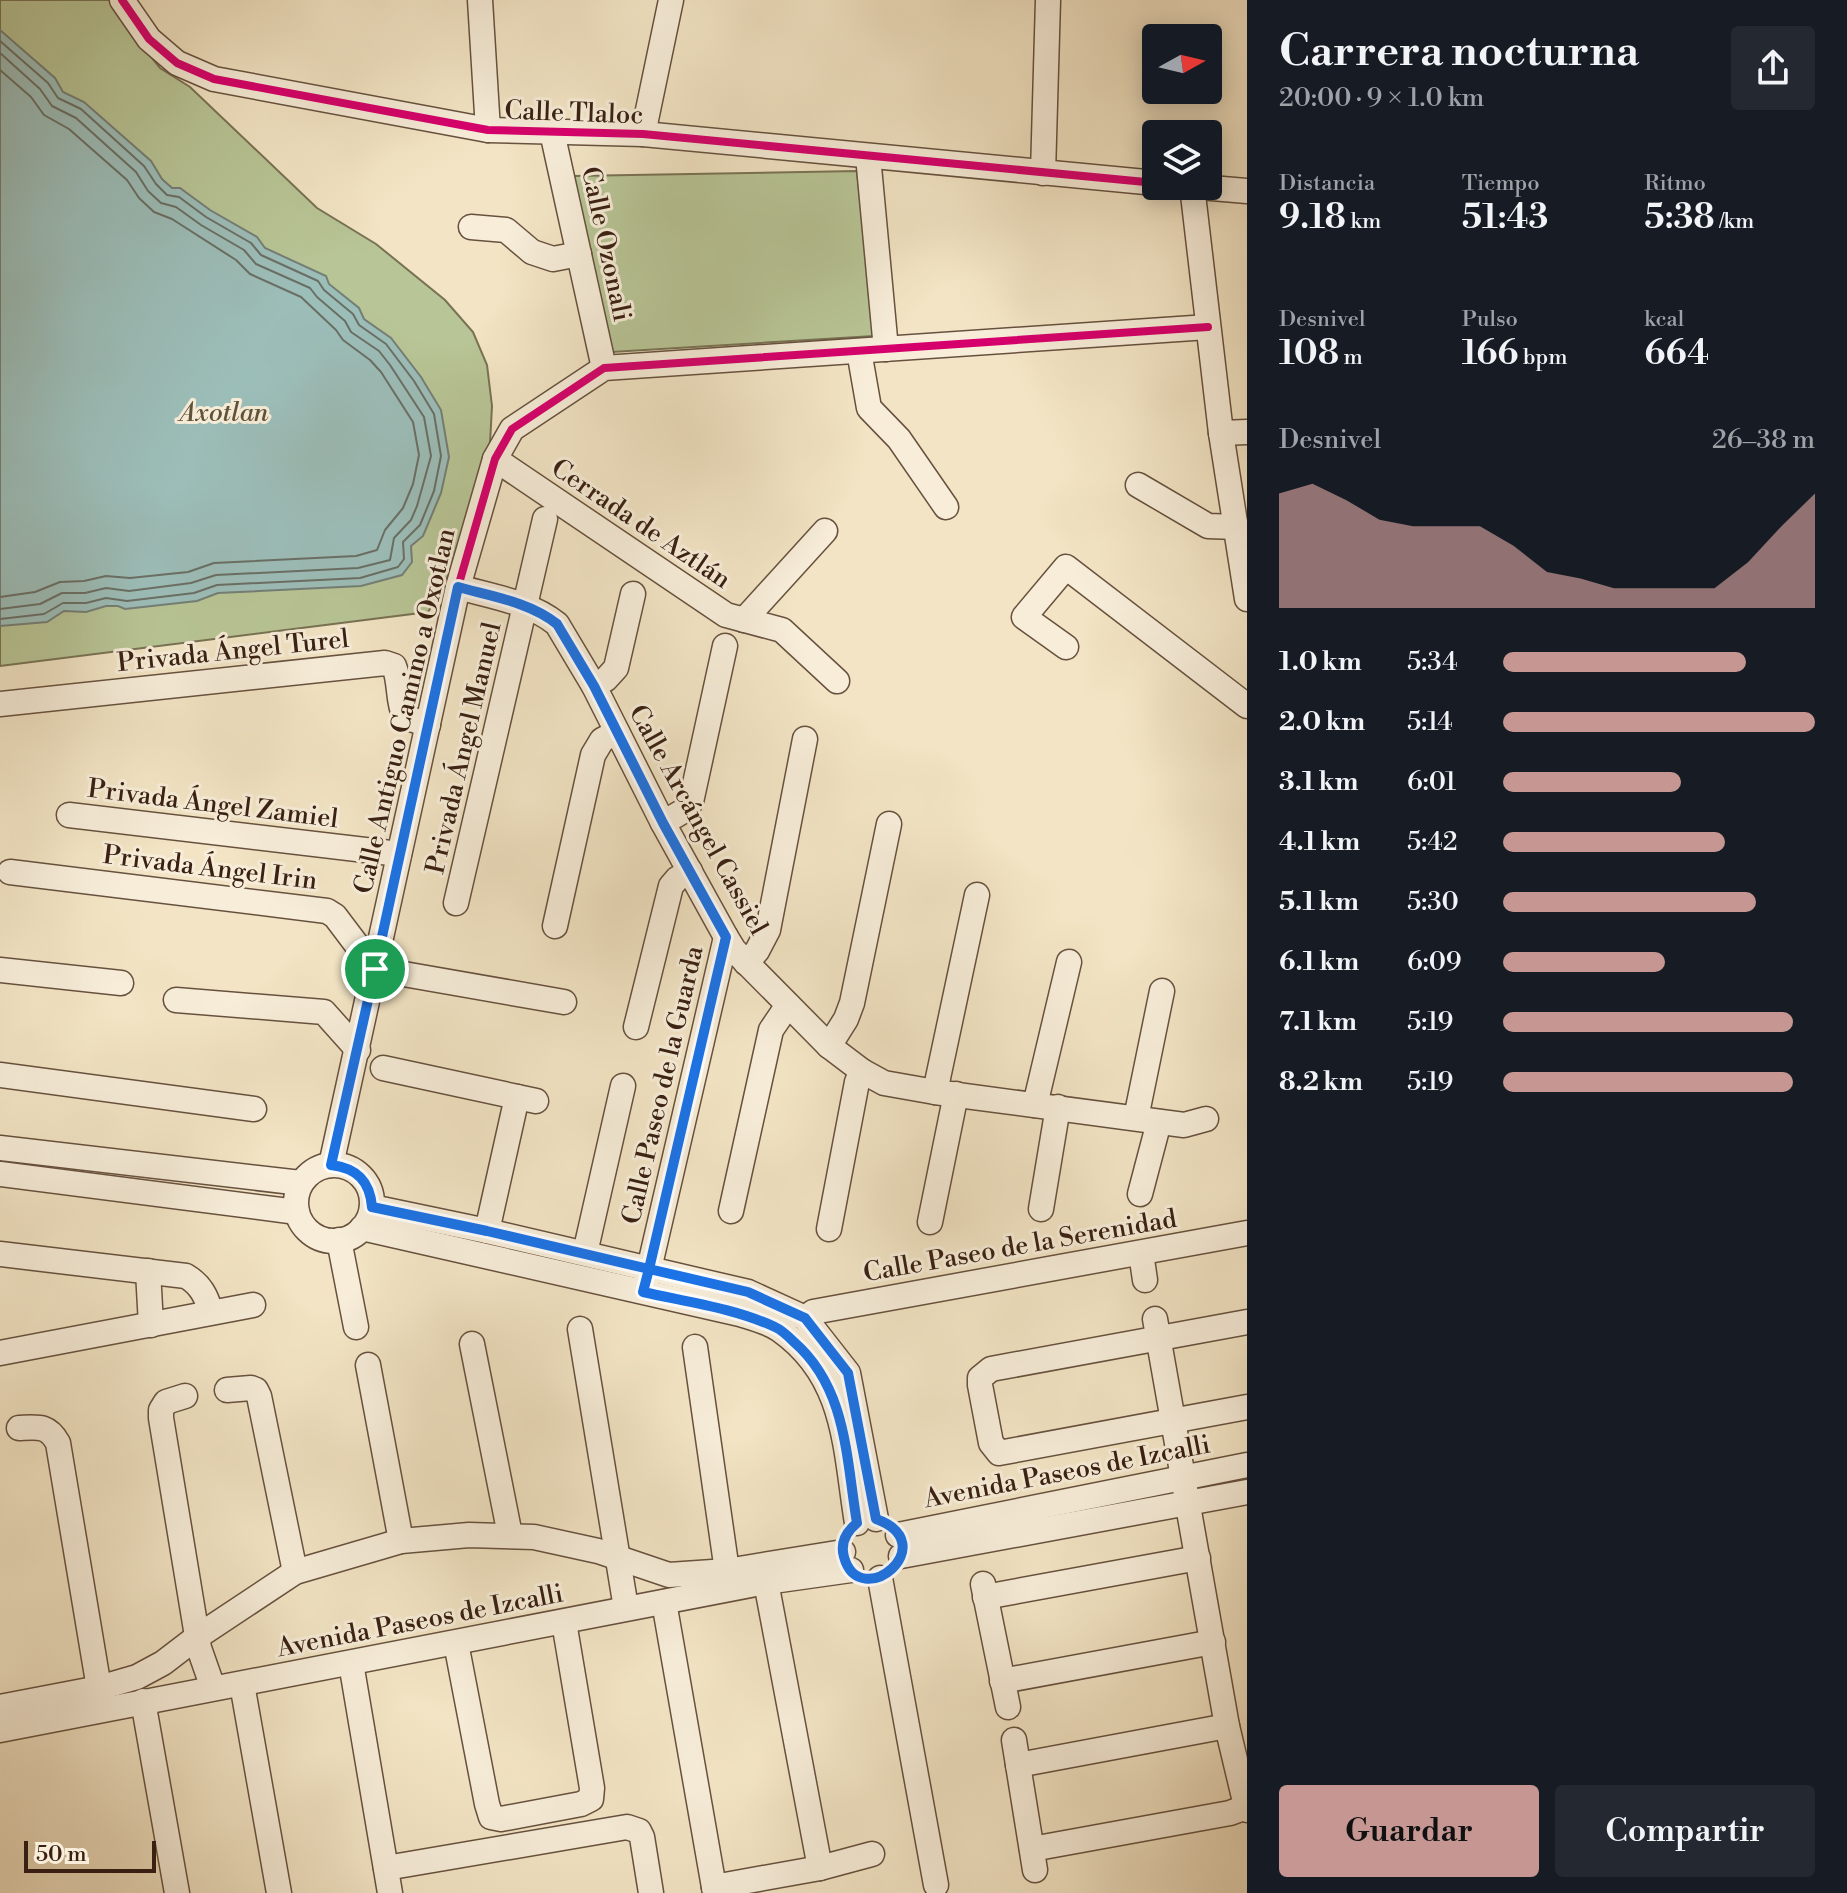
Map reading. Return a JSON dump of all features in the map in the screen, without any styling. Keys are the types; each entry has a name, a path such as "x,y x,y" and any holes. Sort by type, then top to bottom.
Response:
{"street":[{"name":"Calle Tlaloc","path":"122,0 149,39 177,63 214,79 488,130 643,134 1142,182"},
{"path":"480,0 488,130"},
{"path":"643,134 671,0"},
{"path":"1043,173 1048,0"},
{"name":"Calle Ozonali","path":"552,132 604,368"},
{"path":"868,156 886,349"},
{"path":"1222,189 1247,191"},
{"path":"1192,200 1221,433 1247,599"},
{"path":"471,227 506,230 532,252 553,259 579,254"},
{"path":"604,368 1208,327"},
{"path":"859,351 869,408 899,439 946,507"},
{"name":"Calle Antiguo Camino a Oxotlan","path":"331,1165 458,587 495,459 512,429 604,368"},
{"path":"1221,433 1247,432"},
{"name":"Cerrada de Aztlán","path":"495,459 726,615 782,630 837,681"},
{"path":"1138,485 1208,526 1237,527"},
{"name":"Privada Ángel Manuel","path":"456,903 545,519"},
{"path":"744,620 825,531"},
{"path":"1066,647 1024,617 1066,567 1247,706"},
{"name":"Calle Arcángel Cassiel","path":"458,587 527,607 548,616 557,624 594,686 663,823 726,937 746,963 829,1046 862,1071 884,1083 945,1093 1184,1125 1206,1119"},
{"path":"594,686 616,668 633,594"},
{"path":"663,823 685,810 691,802 725,646"},
{"name":"Privada Ángel Turel","path":"0,704 385,663 394,666 398,676 400,705 405,717 428,725"},
{"path":"555,926 593,755 602,740 617,732"},
{"path":"746,963 757,951 768,930 805,739"},
{"name":"Privada Ángel Zamiel","path":"69,815 399,854"},
{"path":"829,1046 852,1003 889,824"},
{"path":"636,1027 671,886 690,871"},
{"name":"Privada Ángel Irin","path":"10,872 327,911 335,916 375,969"},
{"path":"930,1222 945,1093 977,895"},
{"name":"Calle Paseo de la Guarda","path":"646,1280 726,937"},
{"path":"1041,1209 1047,1106 1069,962"},
{"path":"375,969 564,1002"},
{"path":"0,970 121,983"},
{"path":"1140,1194 1162,991"},
{"path":"176,1000 324,1012 358,1050"},
{"path":"731,1211 771,1030 788,1005"},
{"path":"383,1068 526,1099 487,1231"},
{"path":"829,1229 857,1082 862,1071"},
{"path":"0,1075 254,1109"},
{"path":"585,1253 623,1086"},
{"path":"0,1148 301,1183"},
{"path":"331,1165 345,1166 357,1172 366,1181 371,1194 367,1218 348,1238 339,1240 318,1237 302,1222 297,1212 301,1183 314,1170 331,1165"},
{"path":"0,1174 297,1212"},
{"path":"367,1218 646,1280 748,1292 805,1318 848,1373 866,1521"},
{"path":"367,1218 487,1231 585,1253 646,1280 778,1328 809,1355 828,1382 866,1521"},
{"name":"Calle Paseo de la Serenidad","path":"805,1318 813,1312 1247,1233"},
{"path":"339,1240 356,1327"},
{"path":"1141,1253 1145,1280"},
{"path":"0,1254 186,1276 197,1282 211,1312"},
{"path":"148,1271 151,1325"},
{"path":"0,1353 253,1305"},
{"path":"1247,1322 1157,1328 991,1369 980,1378 991,1443 999,1453 1247,1407"},
{"path":"1014,1740 1033,1859 1246,1808 1227,1726 1157,1328"},
{"path":"580,1329 626,1608"},
{"path":"472,1344 510,1535"},
{"path":"695,1347 727,1571"},
{"path":"368,1365 401,1541"},
{"path":"227,1390 256,1390 295,1572"},
{"path":"185,1396 166,1402 161,1410 201,1659 213,1688"},
{"path":"19,1428 44,1427 58,1443 99,1688"},
{"name":"Avenida Paseos de Izcalli","path":"900,1545 1183,1477 1247,1465"},
{"name":"Avenida Paseos de Izcalli","path":"900,1545 1247,1492"},
{"path":"866,1521 889,1524 900,1545 897,1566 880,1578 866,1578 847,1561 846,1536 866,1521"},
{"name":"Avenida Paseos de Izcalli","path":"0,1707 99,1688 137,1677 163,1663 295,1572 401,1541 444,1536 534,1537 618,1557 669,1575 847,1561"},
{"path":"1008,1707 984,1590 1198,1558"},
{"name":"Avenida Paseos de Izcalli","path":"0,1730 766,1582 847,1561"},
{"path":"880,1578 936,1885"},
{"path":"766,1582 820,1868"},
{"path":"664,1602 714,1890 872,1854"},
{"path":"456,1643 491,1817 501,1819 581,1804 591,1799 592,1788 564,1622"},
{"path":"1002,1681 1213,1642"},
{"path":"351,1663 390,1893"},
{"path":"242,1684 279,1893"},
{"path":"143,1701 177,1893"},
{"path":"1018,1765 1227,1726"},
{"path":"386,1868 627,1827 639,1831 642,1837 651,1893"}],"green space":[{"name":"Axotlan","path":"0,0 110,0 126,26 160,68 190,87 317,208 376,244 445,300 473,332 487,365 492,406 488,480 443,588 428,612 0,666"},
{"path":"857,171 874,336 612,352 574,176"}],"water":[{"name":"Axotlan","path":"0,30 55,78 63,92 84,102 151,161 172,188 180,188 210,210 257,237 265,248 326,276 329,284 359,308 364,319 391,338 421,377 441,410 449,457 441,493 423,536 411,546 412,562 402,575 361,586 218,593 197,601 125,609 106,606 86,612 64,611 47,622 0,626"}],"cycle path":[{"path":"122,0 149,39 177,63 214,79 488,130 643,134 1142,182"},
{"path":"331,1165 458,587 495,459 512,429 604,368 1208,327"}],"route":[{"path":"375,969 331,1165 345,1166 366,1181 372,1207 649,1269 643,1292 740,1314 778,1328 809,1355 828,1382 838,1410 857,1523 850,1529 843,1544 845,1562 851,1570 866,1578 880,1578 889,1573 897,1566 902,1545 889,1524 876,1519 848,1373 826,1341 805,1318 748,1292 649,1269 726,937 663,823 594,686 557,624 548,616 458,587 375,969"}]}
